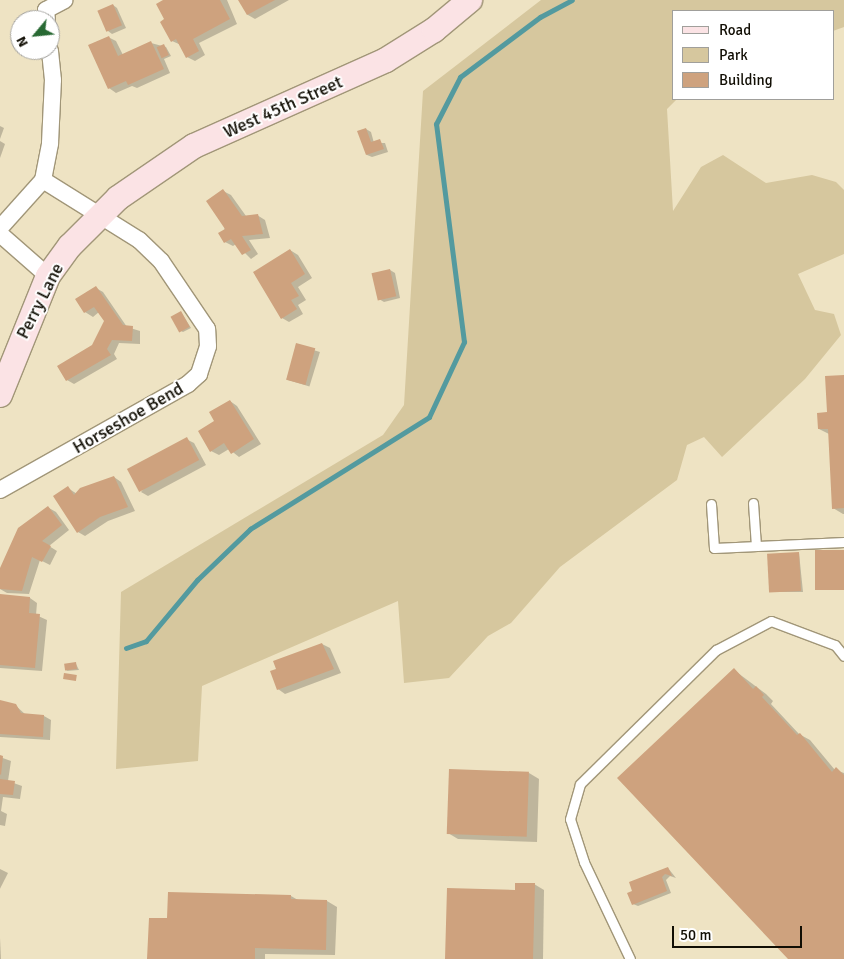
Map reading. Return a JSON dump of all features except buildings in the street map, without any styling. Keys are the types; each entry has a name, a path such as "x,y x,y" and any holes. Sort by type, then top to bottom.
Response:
{"street":[{"path":"52,10 65,0"},
{"name":"West 45th Street","path":"97,216 154,170 194,146 386,60 434,30 470,0"},
{"path":"0,228 43,180 50,143 51,60"},
{"name":"Horseshoe Bend","path":"0,490 188,384 199,374 208,346 207,329 161,261 138,240 97,216 43,180"},
{"name":"Perry Lane","path":"0,395 22,334 48,276 97,216"},
{"path":"0,234 48,276"}],"lane":[{"path":"753,503 756,546"},
{"path":"711,504 714,548 844,542"},
{"path":"630,959 584,862 570,819 580,784 716,650 770,621 835,644 844,656"}],"green space":[{"path":"541,0 844,0 844,27 834,31 834,10 672,10 672,100 676,100 667,109 673,211 701,167 723,155 766,183 812,175 836,182 844,190 844,254 798,274 815,310 834,314 841,335 805,379 722,457 704,437 687,445 677,480 560,567 511,623 488,636 449,678 404,683 398,601 202,686 198,761 116,769 121,592 383,435 404,405 423,91"}],"waterway":[{"path":"126,648 146,641 197,580 250,529 429,417 464,342 436,124 460,77 540,17 572,0"}]}
